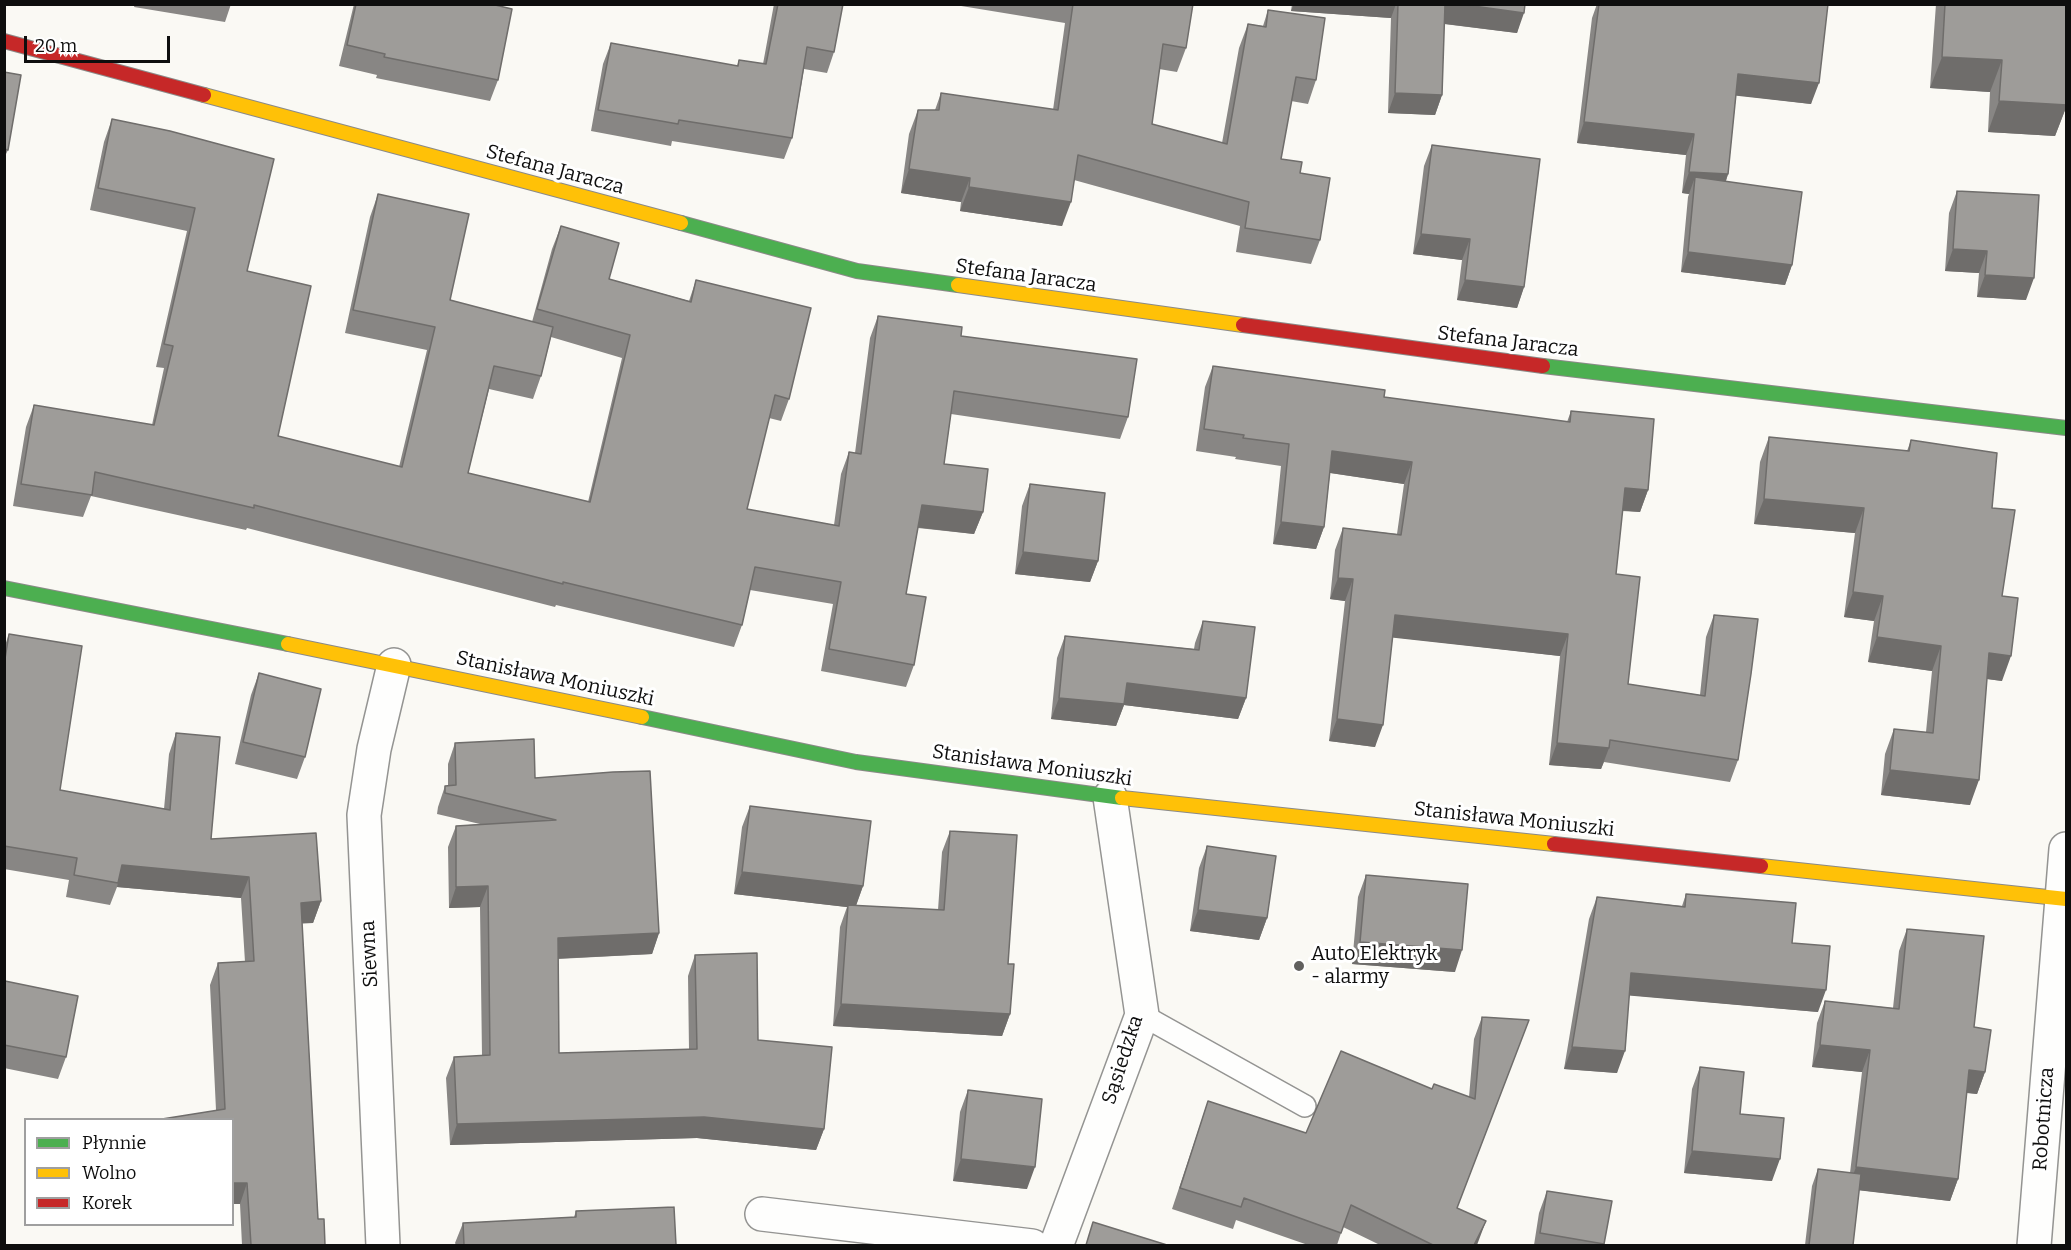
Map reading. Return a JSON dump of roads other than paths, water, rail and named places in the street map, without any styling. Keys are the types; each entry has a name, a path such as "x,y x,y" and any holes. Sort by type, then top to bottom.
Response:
{"street":[{"name":"Stefana Jaracza","path":"4,41 857,271 1485,359 2067,428"},
{"name":"Stanisława Moniuszki","path":"4,588 394,665 856,762 1110,797 2064,899"},
{"name":"Siewna","path":"383,1245 364,815 374,748 389,694 394,665"},
{"name":"Sąsiedzka","path":"1056,1245 1142,1015 1110,797"},
{"name":"Robotnicza","path":"2034,1245 2067,849"},
{"path":"762,1214 1032,1245"}],"lane":[{"path":"1142,1015 1305,1106"}],"place":[{"name":"Auto Elektryk - alarmy","path":"1299,966"}]}
